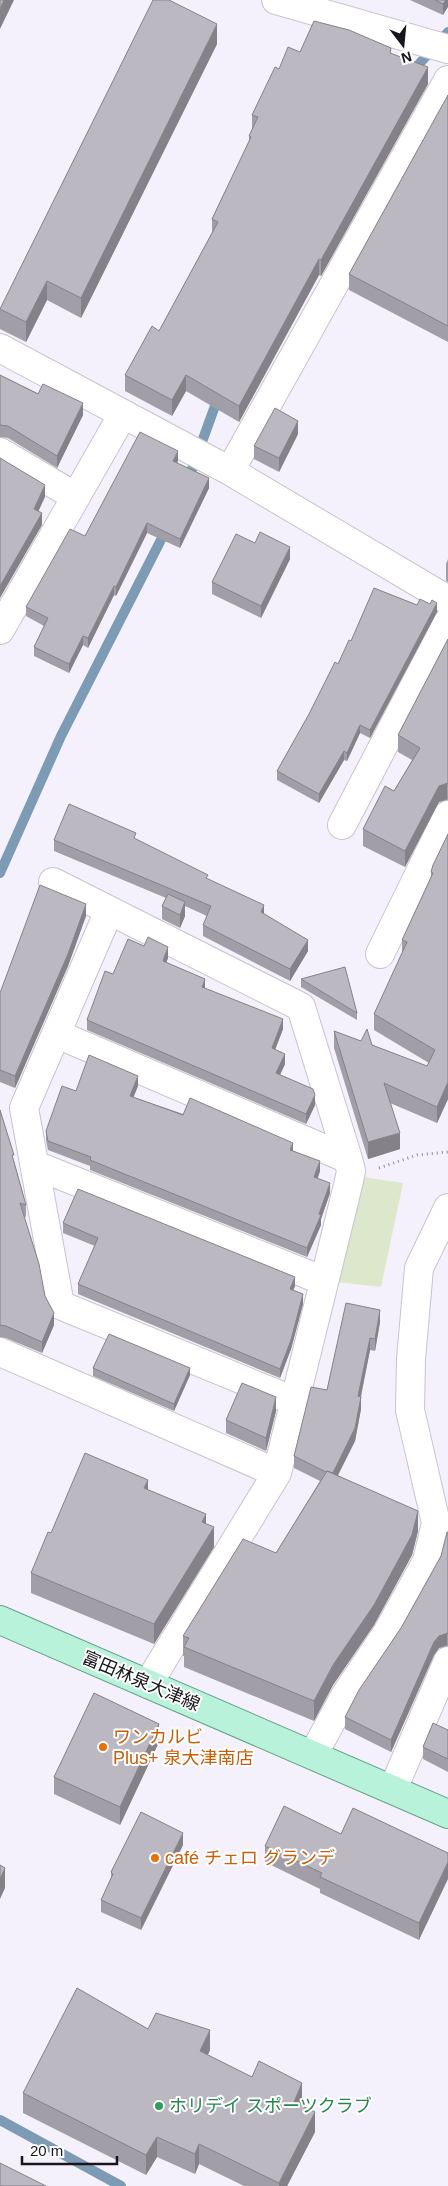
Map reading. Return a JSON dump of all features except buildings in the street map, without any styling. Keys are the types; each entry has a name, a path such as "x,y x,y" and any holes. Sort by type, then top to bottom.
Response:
{"main road":[{"name":"富田林泉大津線","path":"0,1620 448,1814"}],"street":[{"path":"276,0 448,49"},
{"path":"230,471 448,80"},
{"path":"0,348 230,471 448,600"},
{"path":"0,630 123,414"},
{"path":"0,452 76,497"},
{"path":"342,825 448,622"},
{"path":"380,954 448,815"},
{"path":"53,882 301,1007 348,1170 324,1281 277,1472 148,1684"},
{"path":"109,911 24,1108 60,1305 294,1401"},
{"path":"57,1034 348,1170"},
{"path":"35,1165 324,1281"},
{"path":"313,1755 346,1694 388,1633 427,1561 436,1523 410,1410 411,1359 418,1268 448,1208"},
{"path":"0,1352 277,1472"},
{"path":"392,1789 448,1661"}],"path":[{"path":"348,1170 417,1155 448,1152"}],"green space":[{"path":"364,1177 403,1183 381,1287 336,1282"}],"waterway":[{"path":"410,74 448,32"},
{"path":"187,483 219,395"},
{"path":"0,873 61,736 167,528"},
{"path":"0,2120 121,2186"}],"place":[{"name":"ワンカルビ Plus+ 泉大津南店","path":"103,1747"},
{"name":"café チェロ グランデ","path":"155,1858"},
{"name":"ホリデイ スポーツクラブ","path":"159,2106"}]}
